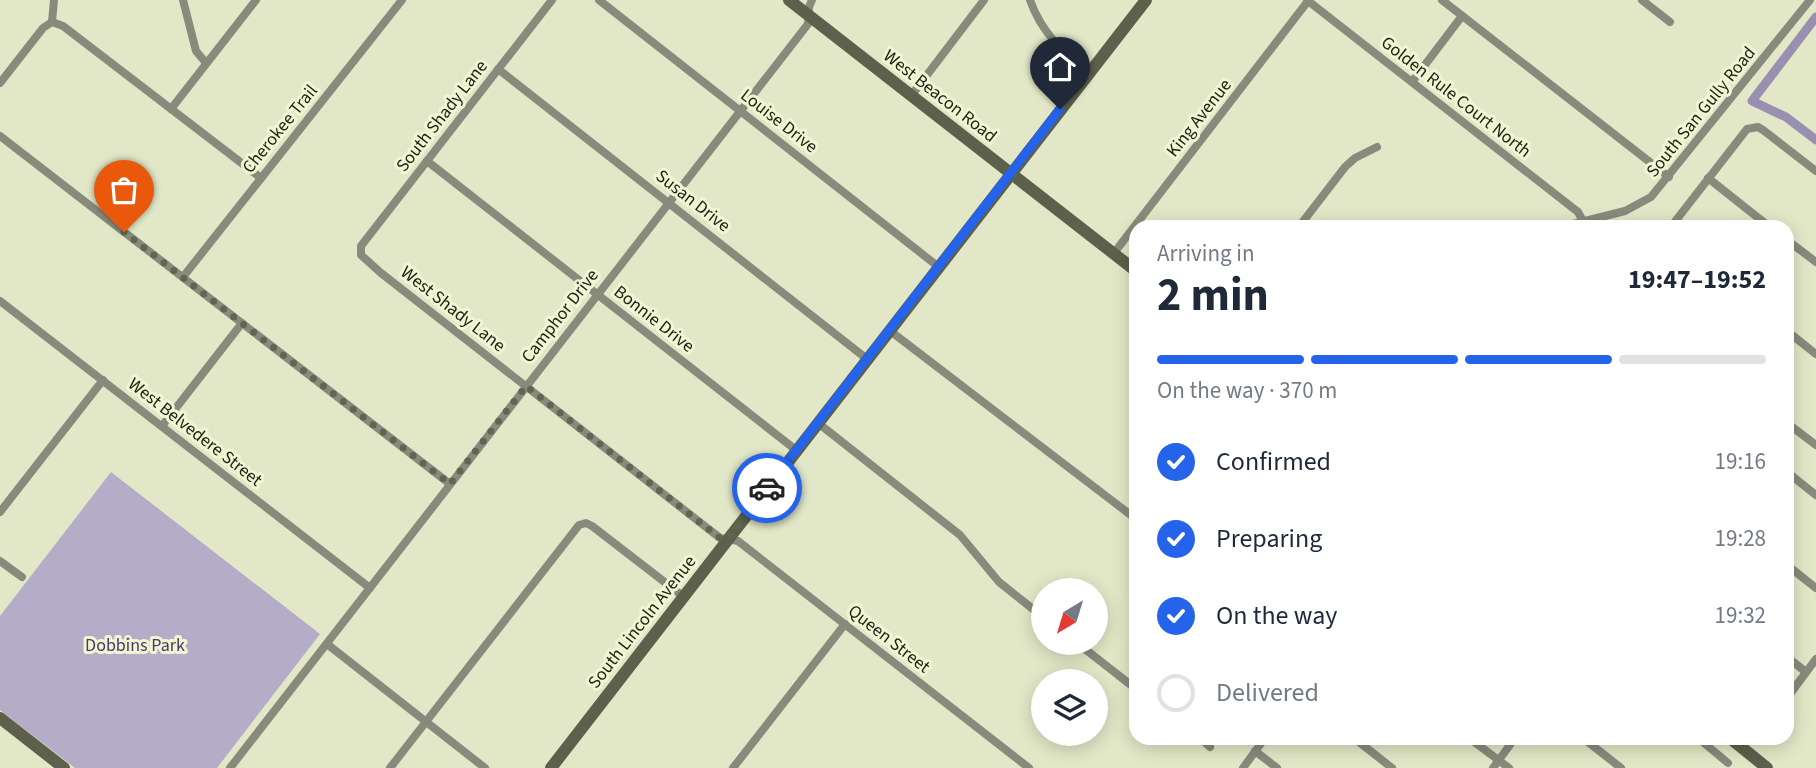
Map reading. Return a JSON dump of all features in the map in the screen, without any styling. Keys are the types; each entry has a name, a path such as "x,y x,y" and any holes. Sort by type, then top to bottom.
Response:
{"street":[{"path":"52,22 54,0"},
{"path":"183,0 196,51 206,63"},
{"path":"171,109 256,0"},
{"name":"Cherokee Trail","path":"183,277 402,0"},
{"name":"South Shady Lane","path":"360,253 361,246 552,0"},
{"name":"Louise Drive","path":"599,0 940,268"},
{"name":"West Beacon Road","path":"789,0 1129,265"},
{"name":"Camphor Drive","path":"230,768 808,24 812,0"},
{"path":"911,96 984,0"},
{"path":"1030,0 1053,41 1088,74"},
{"name":"South Lincoln Avenue","path":"551,768 1146,0"},
{"path":"1442,0 1669,177"},
{"path":"1642,0 1670,22"},
{"name":"South San Gully Road","path":"1587,220 1625,211 1643,203 1658,191 1810,0"},
{"name":"Golden Rule Court North","path":"1308,1 1578,212 1582,220"},
{"name":"King Avenue","path":"1139,220 1308,1"},
{"path":"1412,82 1462,16"},
{"path":"0,83 43,27 52,22 63,26 261,178"},
{"name":"Susan Drive","path":"498,69 867,359"},
{"path":"1676,220 1747,129 1753,127 1763,130 1816,171"},
{"path":"0,136 450,484"},
{"path":"1304,220 1345,167 1355,158 1377,147"},
{"name":"Bonnie Drive","path":"427,161 796,450"},
{"path":"1708,178 1761,220"},
{"name":"King Avenue","path":"1114,253 1129,234"},
{"path":"1794,245 1816,262"},
{"name":"West Shady Lane","path":"360,253 363,259 720,538 729,538"},
{"name":"West Belvedere Street","path":"0,303 370,588"},
{"path":"162,426 242,323"},
{"path":"889,330 1129,514"},
{"path":"1794,337 1816,354"},
{"path":"0,512 103,380"},
{"path":"818,422 960,535 999,582 1031,607"},
{"path":"1794,428 1816,445"},
{"path":"1794,478 1816,495"},
{"path":"390,768 577,526 583,523 592,526 684,597"},
{"name":"Queen Street","path":"729,538 738,541 1029,768"},
{"path":"0,561 22,577"},
{"path":"1794,571 1816,588"},
{"path":"733,768 845,624"},
{"path":"327,644 485,768"},
{"path":"1093,655 1129,684"},
{"path":"1794,688 1816,659"},
{"path":"1794,663 1806,672"},
{"path":"0,718 64,768"},
{"path":"1243,768 1260,745"},
{"path":"1363,745 1392,768"},
{"path":"1479,745 1509,768"},
{"path":"1493,768 1510,745"},
{"path":"1592,745 1621,768"},
{"path":"1706,745 1728,763"},
{"path":"1739,745 1767,768"},
{"path":"1255,751 1277,768"}],"green space":[{"name":"Dobbins Park","path":"111,472 320,634 217,768 75,768 0,710 0,616"}],"waterway":[{"path":"1816,17 1752,101 1786,117 1816,140"}],"way so far":[{"path":"124,232 450,484 526,386 720,538 729,538 767,488"}],"route":[{"path":"767,488 940,268 1060,109"}]}
